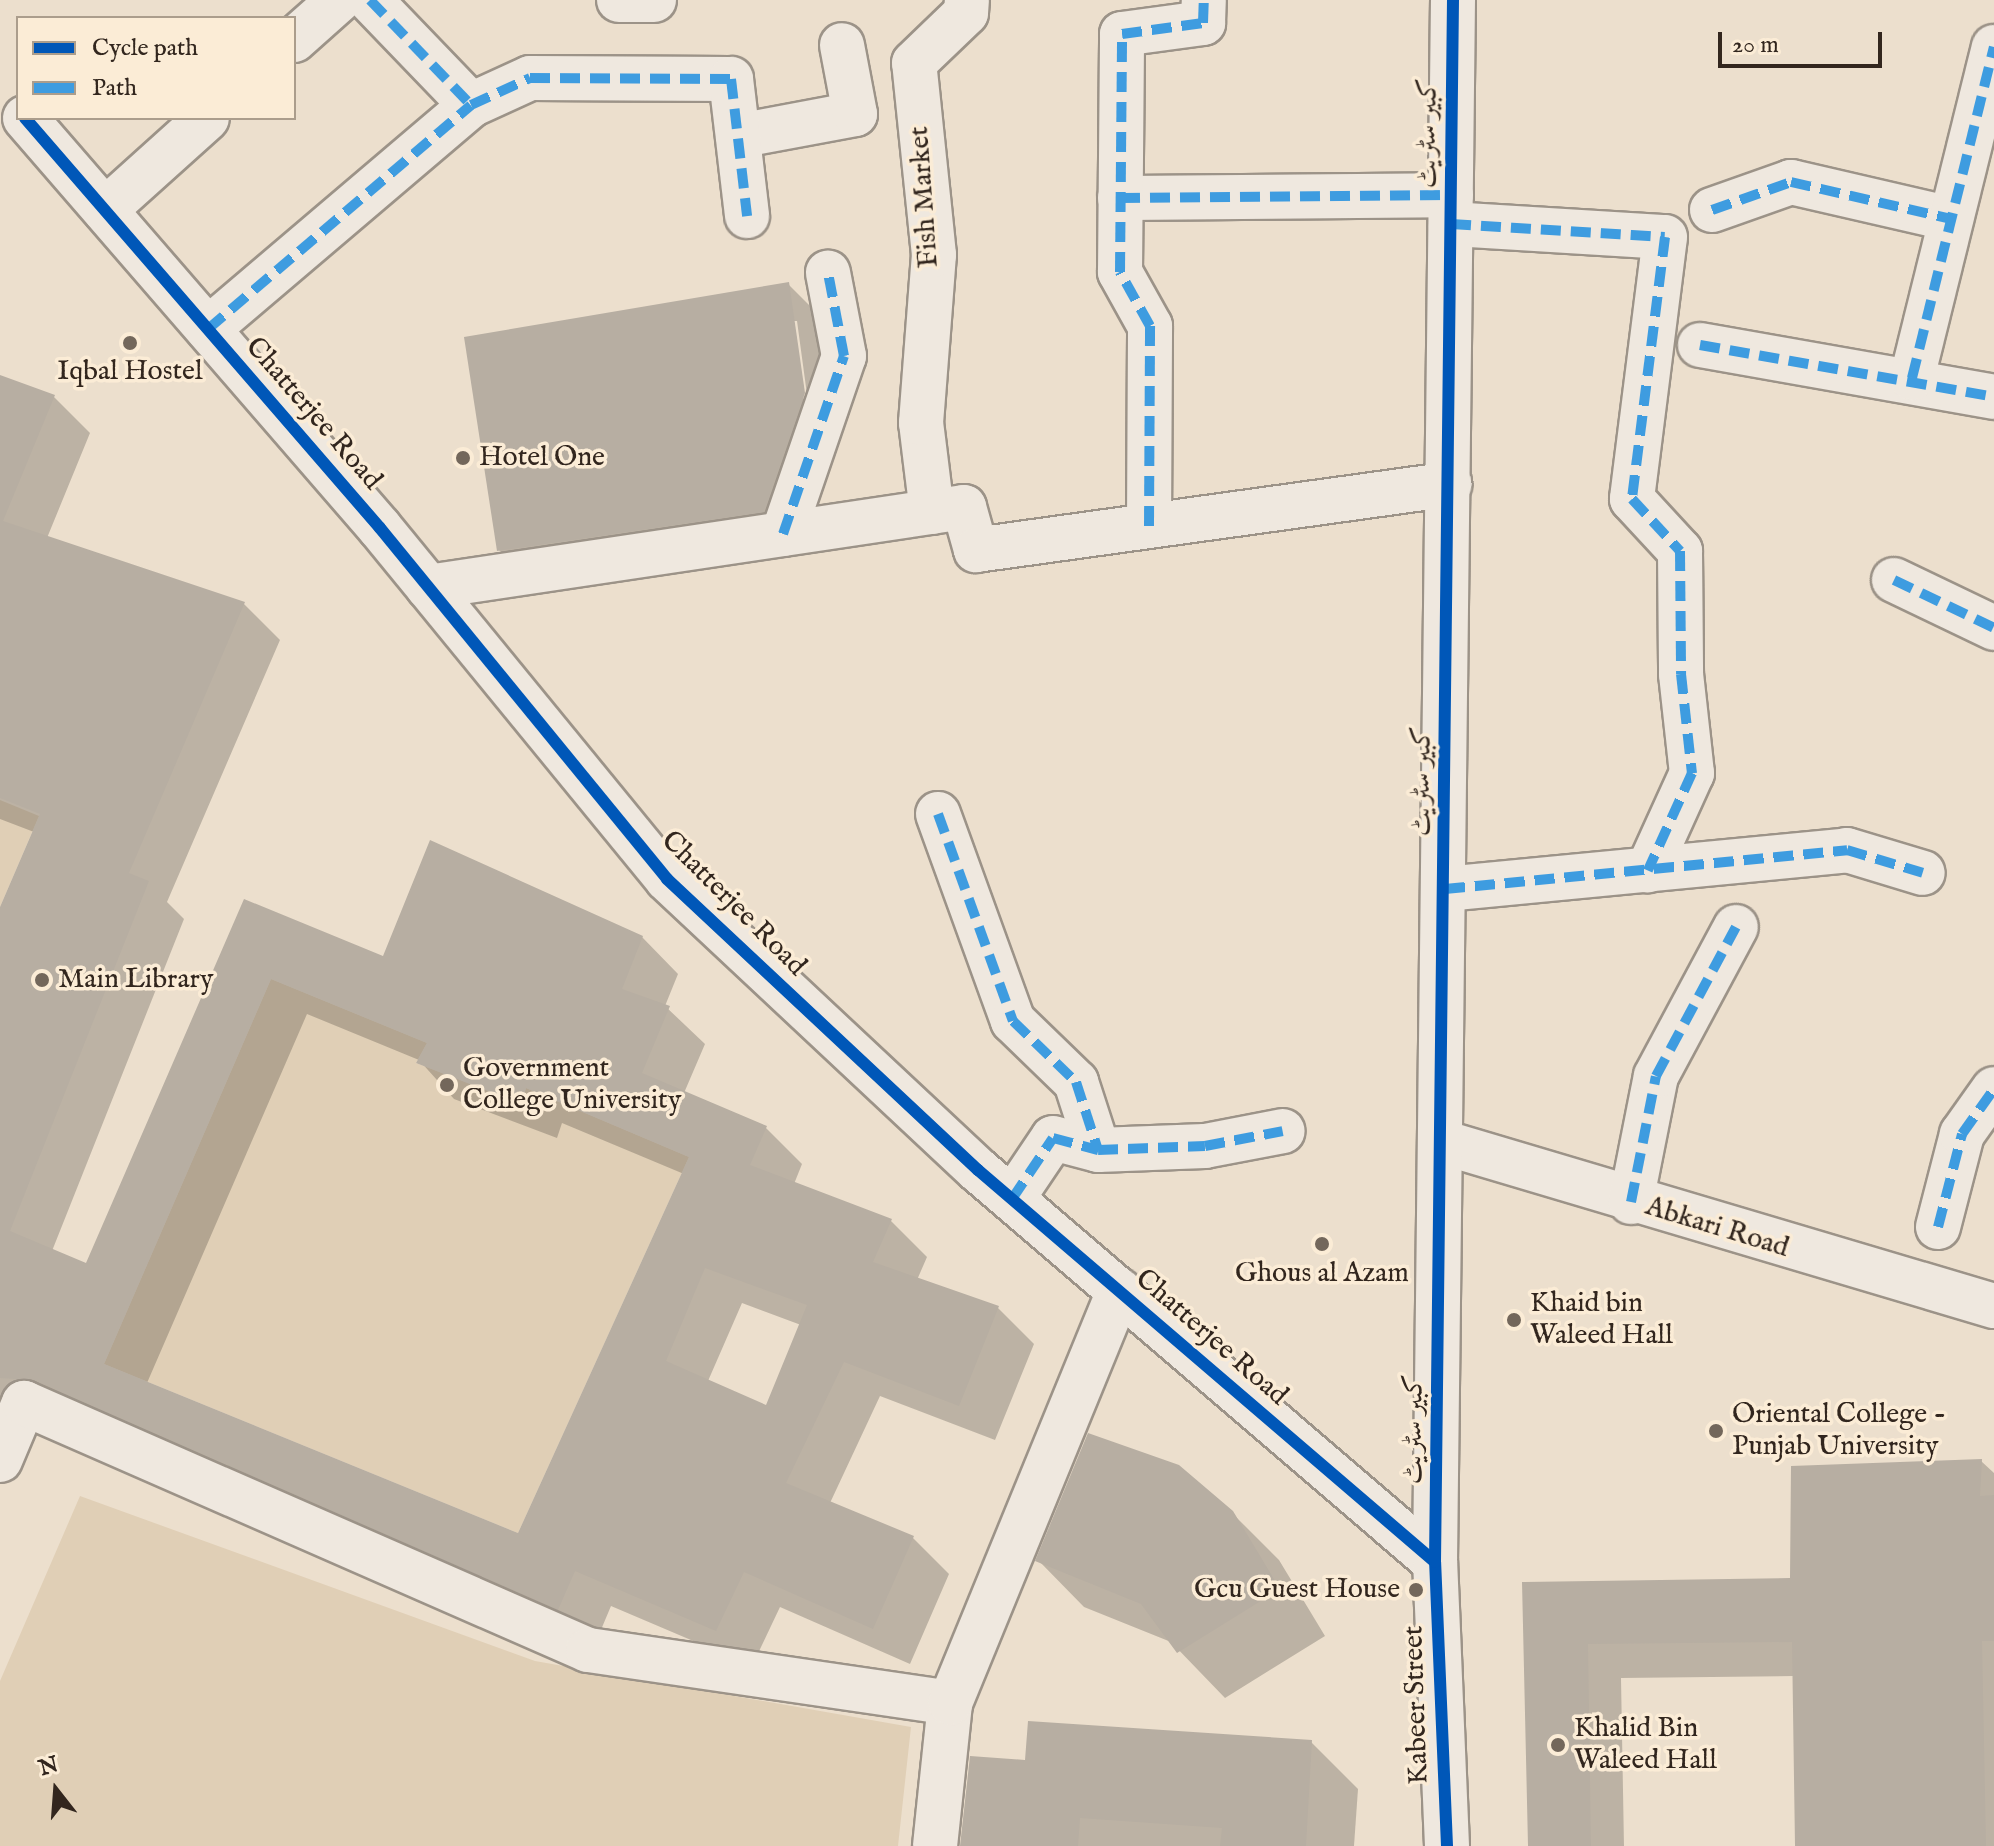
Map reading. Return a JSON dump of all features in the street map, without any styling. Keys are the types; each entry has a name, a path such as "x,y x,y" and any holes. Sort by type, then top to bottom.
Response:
{"street":[{"path":"296,38 339,0"},
{"path":"370,0 471,105"},
{"path":"619,0 654,0"},
{"name":"Fish Market","path":"932,512 921,423 934,255 914,63 966,13 967,0"},
{"path":"1149,526 1150,326 1120,272 1122,34 1203,23 1204,0"},
{"name":"کبیر سٹریٹ","path":"1435,1562 1453,0"},
{"path":"738,136 855,114 842,45"},
{"path":"1912,378 1994,47"},
{"path":"208,329 471,105 530,78 731,79 747,216"},
{"path":"0,89 16,108"},
{"name":"Chatterjee Road","path":"27,120 428,587 667,879 1012,1199 1435,1562"},
{"path":"105,210 205,120"},
{"path":"1712,210 1791,182 1951,219"},
{"path":"1120,198 1451,209 1665,237 1632,499 1680,551 1681,674 1692,773 1648,870"},
{"path":"783,534 844,356 828,273"},
{"path":"1700,345 1912,378 1994,397"},
{"path":"428,587 964,507 976,550 1449,484"},
{"path":"1894,580 1994,628"},
{"path":"938,814 1013,1021 1076,1082 1098,1150"},
{"path":"1445,889 1847,850 1923,873"},
{"path":"1631,1202 1656,1076 1736,927"},
{"path":"1938,1227 1962,1134 1994,1089"},
{"path":"1012,1199 1053,1138 1098,1150 1205,1146 1283,1131"},
{"name":"Abkari Road","path":"1442,1142 1631,1202 1994,1306"},
{"path":"935,1846 950,1703 1119,1290"},
{"path":"0,1460 24,1403 588,1650 950,1703"},
{"name":"Kabeer Street","path":"1435,1562 1447,1846"}],"shaded area":[{"path":"0,800 39,816 0,907"},
{"path":"271,979 427,1043 416,1063 521,1103 526,1088 689,1157 518,1533 104,1364"},
{"path":"80,1496 535,1661 911,1727 898,1846 0,1846 0,1681"}],"building":[{"path":"789,282 805,393 764,512 497,551 464,337"},
{"path":"0,375 55,395 3,521 245,602 129,873 149,881 10,1231 86,1263 244,899 383,956 430,840 643,936 622,989 670,1006 642,1073 767,1126 750,1165 892,1219 873,1262 999,1306 959,1406 844,1362 786,1483 914,1536 873,1629 744,1572 716,1631 575,1571 558,1610 34,1380 0,1378 0,907 40,814 0,798","holes":["271,979 427,1043 416,1063 521,1104 526,1088 689,1157 518,1533 104,1364","705,1268 807,1305 766,1405 666,1361"]},
{"path":"1088,1433 1179,1465 1233,1511 1280,1589 1177,1653 1141,1604 1035,1561"},
{"name":"Khalid Bin Waleed Hall","path":"1982,1459 1980,1496 1994,1495 1994,1641 1982,1641 1986,1846 1795,1846 1792,1642 1588,1644 1591,1846 1528,1846 1522,1582 1790,1578 1791,1466"},
{"path":"1028,1721 1312,1740 1306,1846 1220,1846 1222,1828 1080,1818 1078,1846 960,1846 970,1756 1025,1760"}],"marked path":[{"path":"370,0 471,105"},
{"path":"1149,526 1150,326 1120,272 1122,34 1203,23 1204,0"},
{"path":"1912,378 1994,47"},
{"path":"208,329 471,105 530,78 731,79 747,216"},
{"path":"1712,210 1791,182 1951,219"},
{"path":"1120,198 1451,195"},
{"path":"1451,224 1665,237 1632,499 1680,551 1681,674 1692,773 1648,870"},
{"path":"783,534 844,356 828,273"},
{"path":"1700,345 1994,397"},
{"path":"1894,580 1994,628"},
{"path":"938,814 1013,1021 1076,1082 1098,1150"},
{"path":"1445,889 1847,850 1923,873"},
{"path":"1631,1202 1656,1076 1736,927"},
{"path":"1938,1227 1962,1134 1994,1089"},
{"path":"1012,1199 1053,1138 1098,1150 1205,1146 1283,1131"}],"cycle path":[{"path":"1447,1846 1435,1562 1453,0"},
{"path":"27,120 380,528 667,879 978,1170 1435,1562"}],"place":[{"name":"Iqbal Hostel","path":"130,343"},
{"name":"Hotel One","path":"463,458"},
{"name":"Main Library","path":"42,980"},
{"name":"Government College University","path":"447,1085"},
{"name":"Ghous al Azam","path":"1322,1244"},
{"name":"Khaid bin Waleed Hall","path":"1514,1320"},
{"name":"Oriental College - Punjab University","path":"1716,1431"},
{"name":"Gcu Guest House","path":"1416,1590"},
{"name":"Khalid Bin Waleed Hall","path":"1558,1745"}]}
